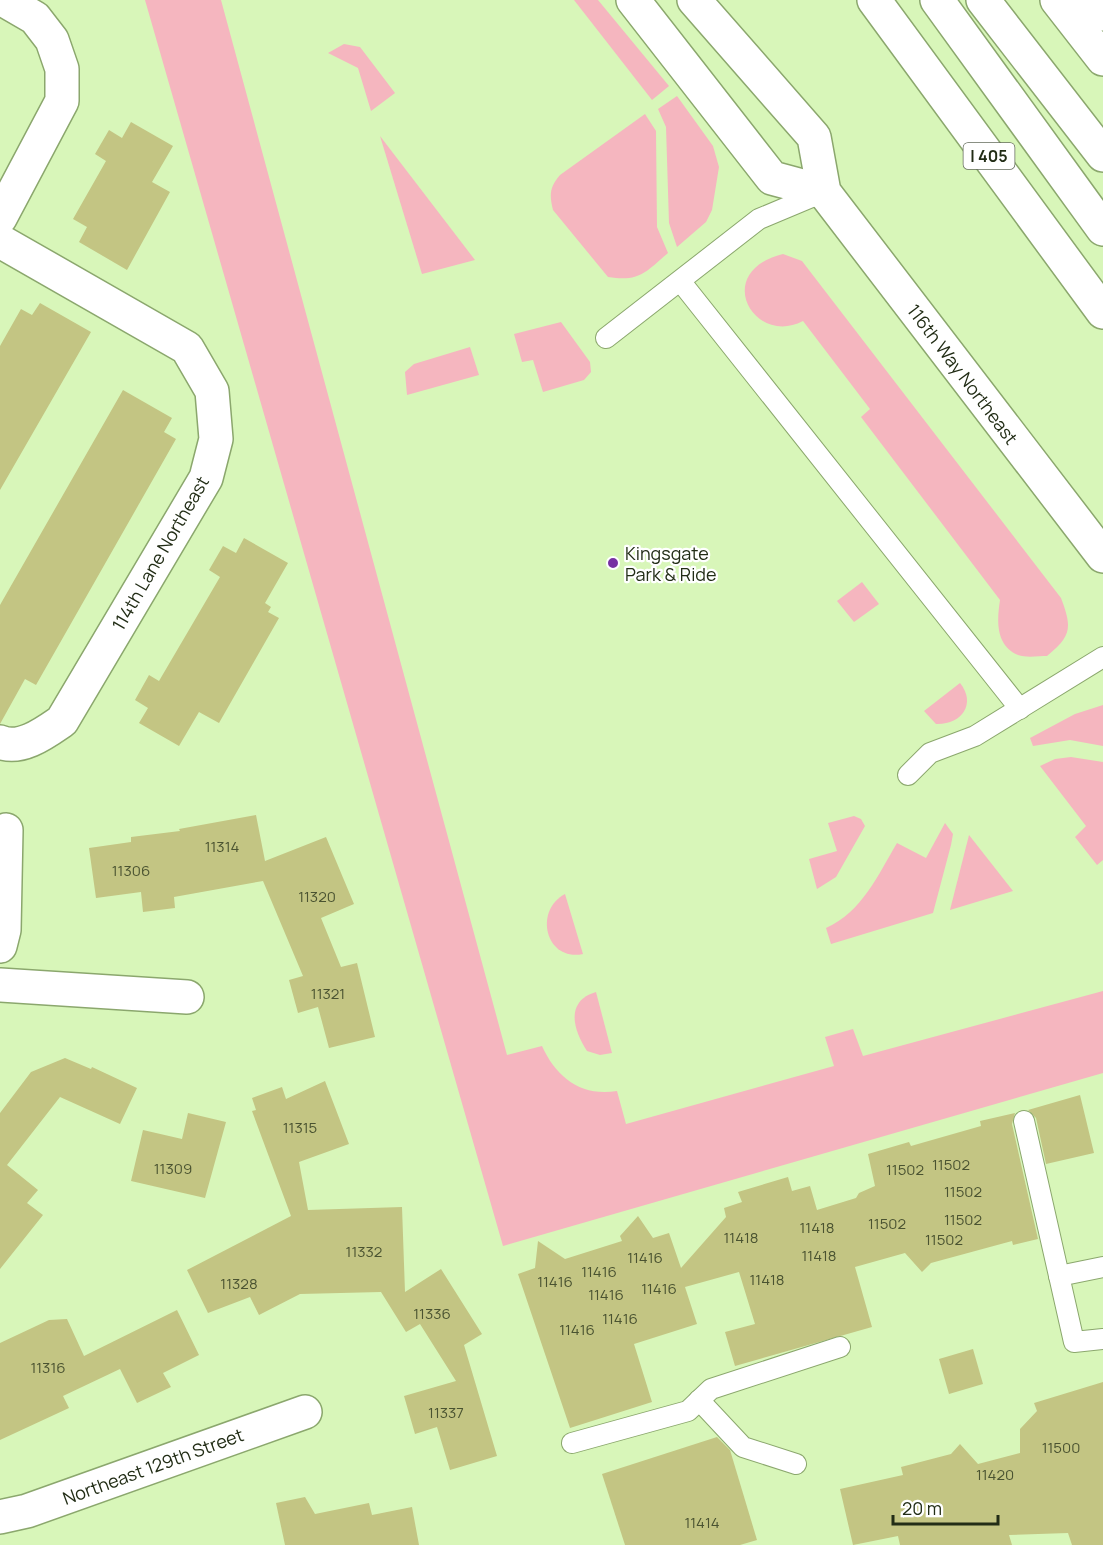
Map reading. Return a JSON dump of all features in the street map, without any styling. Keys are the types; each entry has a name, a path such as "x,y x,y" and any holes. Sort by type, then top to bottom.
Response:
{"main road":[{"path":"0,218 62,101 62,69 52,40 35,18 4,0"},
{"path":"633,0 772,178 824,192"},
{"name":"116th Way Northeast","path":"694,0 814,138 824,192 1103,556"},
{"name":"I 405","path":"874,0 1103,312"},
{"name":"I 405","path":"937,0 1103,229"},
{"path":"983,0 1103,154"},
{"path":"1057,0 1103,59"},
{"path":"1092,0 1103,14"},
{"name":"114th Lane Northeast","path":"0,241 187,348 212,391 216,439 206,478 62,722 37,738 6,744 0,742"},
{"path":"0,946 4,930 6,830"},
{"path":"0,985 187,997"},
{"name":"Northeast 129th Street","path":"0,1517 27,1511 305,1412"}],"lane":[{"path":"606,338 681,282 759,219 824,192"},
{"path":"681,282 1020,709"},
{"path":"908,775 930,753 975,736 1103,657"},
{"path":"1024,1121 1074,1342 1103,1339"},
{"path":"1059,1276 1103,1267"},
{"path":"572,1443 688,1411 711,1389 840,1347"},
{"path":"699,1400 743,1447 796,1464"}],"shaded area":[{"path":"145,0 221,0 507,1055 542,1046 562,1075 581,1088 604,1092 617,1091 626,1124 834,1066 825,1037 853,1029 863,1056 1103,991 1103,1073 503,1246"},
{"path":"574,0 598,0 669,86 652,100"},
{"path":"344,44 360,47 395,93 371,111 358,68 328,53"},
{"path":"677,96 713,146 719,167 712,210 706,222 677,247 669,223 666,127 658,109"},
{"path":"645,114 656,131 657,227 668,253 635,277 608,277 553,210 551,191 560,175"},
{"path":"380,136 475,260 422,274"},
{"path":"783,254 802,261 1061,598 1067,616 1068,630 1061,643 1047,656 1021,656 1010,651 1005,645 998,624 1000,600 861,417 870,409 803,321 785,326 769,324 756,316 748,304 745,290 749,276 761,263"},
{"path":"561,322 590,362 591,372 584,380 543,392 533,360 522,362 514,334"},
{"path":"470,347 479,375 407,395 405,372 414,364"},
{"path":"862,582 879,604 854,622 837,601"},
{"path":"960,683 967,698 964,712 953,721 936,724 924,711"},
{"path":"1103,705 1103,746 1070,740 1033,746 1030,738 1075,714"},
{"path":"1071,757 1103,762 1103,860 1097,865 1075,837 1086,826 1040,766 1055,759"},
{"path":"854,816 861,819 865,826 836,877 817,889 809,859 837,851 828,823"},
{"path":"945,823 953,834 933,913 831,944 826,928 839,921 859,903 876,880 897,843 926,858"},
{"path":"969,835 1013,891 950,910"},
{"path":"565,894 583,954 570,954 560,950 548,933 549,912 555,902"},
{"path":"596,992 612,1053 600,1055 587,1051 578,1034 575,1017 580,1002 586,996"}],"building":[{"path":"131,122 173,146 152,182 170,192 127,270 79,242 87,227 73,219 106,161 95,154 109,130 122,138"},
{"path":"40,303 91,332 0,490 0,346 21,309 32,315"},
{"path":"123,390 172,418 164,432 176,439 36,685 25,679 0,724 0,605"},
{"path":"244,538 288,563 265,603 271,607 268,612 279,618 219,723 199,712 179,746 139,723 148,708 135,700 149,675 159,681 220,577 209,570 223,546 236,553"},
{"path":"256,815 265,861 326,837 354,904 321,918 341,967 357,963 375,1037 329,1048 318,1007 298,1013 289,980 303,976 263,881 174,897 175,908 143,912 141,892 96,898 89,848 131,842 131,837 180,831 179,829"},
{"path":"65,1058 91,1069 92,1067 137,1088 120,1124 60,1097 7,1165 38,1190 27,1203 43,1215 0,1269 0,1113 31,1072"},
{"path":"325,1081 349,1144 299,1162 308,1210 402,1207 405,1292 441,1269 482,1334 464,1345 497,1456 450,1470 437,1427 415,1434 404,1396 456,1381 420,1324 406,1332 381,1292 300,1294 259,1315 250,1297 208,1313 187,1270 291,1216 252,1111 256,1110 252,1098 282,1087 286,1099"},
{"path":"1080,1095 1094,1153 1046,1164 1036,1118 1028,1110"},
{"path":"188,1113 226,1122 205,1198 131,1181 143,1130 182,1139"},
{"path":"1015,1113 1012,1124 1038,1239 1013,1245 1012,1241 931,1263 922,1272 905,1253 855,1267 872,1327 735,1366 725,1332 755,1324 739,1272 685,1287 697,1324 634,1344 652,1402 570,1428 518,1274 535,1268 538,1241 565,1259 622,1241 620,1236 638,1216 653,1238 669,1233 681,1268 726,1217 724,1208 742,1202 738,1192 788,1177 792,1191 810,1186 817,1210 856,1198 859,1193 875,1186 868,1154 909,1142 911,1146 981,1126 980,1121"},
{"path":"177,1310 199,1355 163,1373 171,1387 137,1403 120,1369 63,1396 69,1408 0,1440 0,1343 49,1320 67,1319 84,1356"},
{"path":"973,1349 983,1384 949,1394 939,1359"},
{"path":"1103,1382 1103,1545 1072,1545 1068,1533 1009,1535 1012,1545 900,1545 898,1536 853,1545 840,1489 903,1475 901,1467 951,1454 960,1444 978,1464 1020,1453 1020,1429 1037,1411 1034,1403"},
{"path":"717,1437 730,1450 757,1540 740,1545 625,1545 602,1474"},
{"path":"305,1497 315,1514 369,1503 372,1515 412,1507 419,1545 285,1545 276,1503"}],"place":[{"name":"Kingsgate Park & Ride","path":"613,563"}]}
